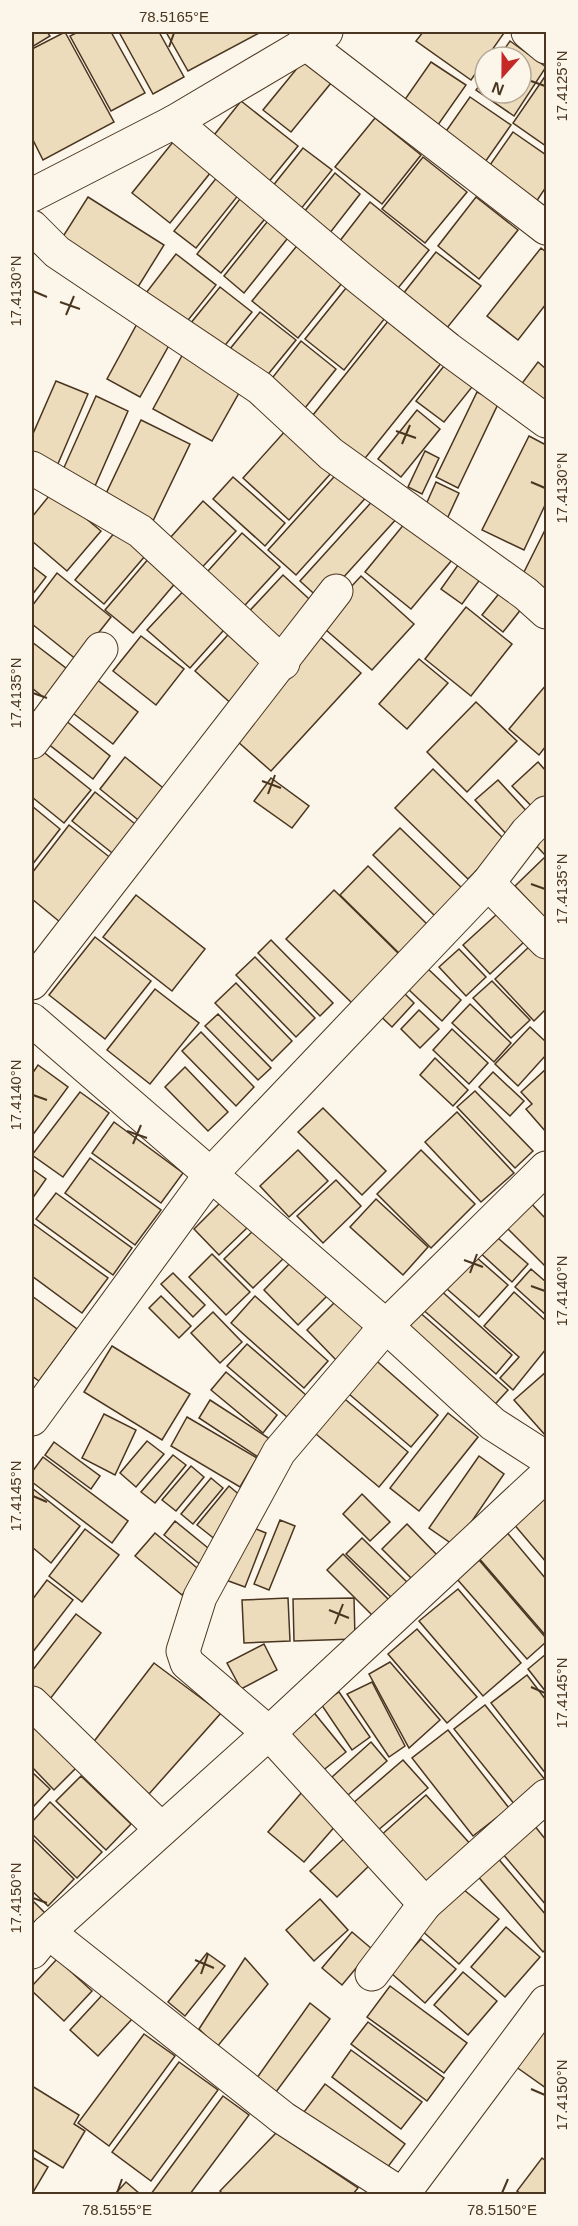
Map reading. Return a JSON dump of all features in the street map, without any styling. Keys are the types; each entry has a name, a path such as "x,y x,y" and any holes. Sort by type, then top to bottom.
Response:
{"street":[{"path":"528,32 546,47"},
{"path":"32,195 174,122 315,37 546,228"},
{"path":"174,122 387,300 546,421"},
{"path":"32,227 57,252 260,388 331,454 526,594 546,612"},
{"path":"32,468 140,531 283,663"},
{"path":"32,983 283,663 336,591"},
{"path":"32,742 101,649"},
{"path":"32,1419 212,1174 488,883 526,832 546,813"},
{"path":"488,883 546,942"},
{"path":"32,1020 386,1326 493,1424 546,1458"},
{"path":"425,1904 268,1733 187,1663 183,1651 200,1598 279,1452 386,1326 546,1168"},
{"path":"546,1475 40,1942 283,2118 402,2194 546,2002"},
{"path":"32,1703 161,1829"},
{"path":"372,1974 425,1904 546,1796"}],"building":[{"path":"32,32 47,32 50,36 32,47"},
{"path":"65,32 114,122 43,160 32,138 32,49"},
{"path":"78,32 111,32 145,93 111,111 70,36"},
{"path":"119,32 159,32 184,77 153,94"},
{"path":"166,32 261,32 188,71"},
{"path":"423,32 504,33 496,45 473,45 473,77 471,80 416,41"},
{"path":"533,58 546,67 533,87"},
{"path":"303,61 331,83 291,132 263,110"},
{"path":"431,62 466,85 433,132 399,108"},
{"path":"546,75 546,146 513,123 525,105 533,105 533,94"},
{"path":"470,97 473,99 473,105 482,105 511,125 483,165 442,137"},
{"path":"241,101 298,146 263,189 207,144"},
{"path":"498,105 521,105 514,116"},
{"path":"375,118 421,155 382,204 335,167"},
{"path":"513,132 546,155 546,187 532,208 483,175"},
{"path":"173,142 211,172 170,223 132,193"},
{"path":"303,148 332,170 296,215 268,192"},
{"path":"423,157 467,192 425,243 382,209"},
{"path":"335,173 360,194 326,238 300,217"},
{"path":"218,176 240,193 196,248 174,231"},
{"path":"243,195 268,215 221,273 197,254"},
{"path":"88,197 164,245 133,295 57,246"},
{"path":"476,197 518,230 479,279 438,246"},
{"path":"370,202 429,250 390,298 332,251"},
{"path":"271,217 291,234 244,293 224,276"},
{"path":"300,242 346,278 298,338 252,301"},
{"path":"541,248 546,252 546,304 518,340 487,316"},
{"path":"436,252 481,286 442,334 399,299"},
{"path":"176,254 216,285 185,324 146,293"},
{"path":"350,283 389,313 344,370 305,339"},
{"path":"220,287 252,312 218,354 186,329"},
{"path":"260,312 296,340 261,383 225,355"},
{"path":"393,315 446,357 358,467 305,425"},
{"path":"138,322 172,340 140,397 107,379"},
{"path":"301,341 336,369 301,413 266,386"},
{"path":"184,352 244,384 212,441 153,409"},
{"path":"538,362 546,369 546,406 520,386"},
{"path":"444,366 472,387 444,422 416,401"},
{"path":"56,381 88,394 57,466 32,454 32,436"},
{"path":"477,392 499,402 458,488 436,477"},
{"path":"96,396 128,411 95,486 62,472"},
{"path":"417,410 440,429 401,477 378,459"},
{"path":"141,420 190,444 152,523 103,500"},
{"path":"287,429 333,471 289,520 243,478"},
{"path":"529,436 546,445 546,503 524,550 482,530"},
{"path":"425,451 439,458 422,494 408,487"},
{"path":"342,468 370,493 296,575 268,550"},
{"path":"233,477 285,523 265,546 213,499"},
{"path":"436,482 459,493 447,519 424,509"},
{"path":"53,491 101,531 67,571 32,541 32,517"},
{"path":"377,496 399,516 322,601 300,581"},
{"path":"203,501 236,531 194,576 162,547"},
{"path":"405,523 452,560 411,609 365,572"},
{"path":"121,525 151,549 104,604 75,580"},
{"path":"546,528 546,599 518,584"},
{"path":"242,533 280,567 236,615 199,581"},
{"path":"155,551 183,574 133,633 105,610"},
{"path":"463,558 484,574 462,604 441,589"},
{"path":"32,566 46,577 32,595"},
{"path":"57,573 111,617 77,660 32,624 32,606"},
{"path":"283,575 319,608 277,653 241,620"},
{"path":"361,576 414,624 372,670 318,623"},
{"path":"190,584 231,622 190,668 147,630"},
{"path":"505,586 526,603 503,632 482,615"},
{"path":"466,607 512,644 471,696 425,659"},
{"path":"237,625 277,661 235,707 195,671"},
{"path":"141,636 184,669 156,705 113,671"},
{"path":"319,636 361,673 271,771 229,734"},
{"path":"32,642 71,672 48,701 32,688"},
{"path":"419,659 448,683 407,729 379,704"},
{"path":"91,675 138,712 113,744 65,707"},
{"path":"546,685 546,746 539,755 509,729"},
{"path":"476,702 517,741 467,792 427,752"},
{"path":"65,720 110,756 93,779 47,743"},
{"path":"36,746 91,790 64,823 32,797 32,753"},
{"path":"125,757 167,791 142,823 100,789"},
{"path":"538,762 546,771 546,808 539,814 512,786"},
{"path":"433,769 506,841 468,879 395,808"},
{"path":"271,778 309,806 292,828 254,801"},
{"path":"498,780 532,817 509,837 475,800"},
{"path":"95,792 144,831 121,860 72,821"},
{"path":"32,806 60,829 32,865"},
{"path":"546,817 546,852 544,854 527,836"},
{"path":"69,825 117,863 66,927 32,899 32,873"},
{"path":"400,828 463,889 436,917 373,855"},
{"path":"546,856 546,919 515,886"},
{"path":"368,866 429,926 401,955 340,895"},
{"path":"334,890 400,955 352,1003 286,939"},
{"path":"136,895 205,949 172,991 103,937"},
{"path":"497,914 524,942 490,974 463,945"},
{"path":"95,937 151,981 105,1039 49,995"},
{"path":"271,940 333,1003 320,1016 258,953"},
{"path":"533,943 546,957 546,1009 534,1021 495,979"},
{"path":"459,949 486,977 466,996 439,967"},
{"path":"255,957 315,1018 296,1037 236,975"},
{"path":"427,968 461,1000 442,1021 408,989"},
{"path":"492,981 530,1020 511,1038 473,998"},
{"path":"236,983 292,1041 272,1061 215,1003"},
{"path":"398,987 414,1003 392,1027 375,1011"},
{"path":"155,989 199,1023 150,1084 107,1050"},
{"path":"470,1004 511,1043 494,1062 452,1023"},
{"path":"419,1010 439,1029 420,1048 401,1029"},
{"path":"218,1014 271,1068 258,1080 205,1026"},
{"path":"530,1027 546,1042 546,1055 518,1086 495,1064"},
{"path":"452,1029 488,1063 469,1084 433,1050"},
{"path":"201,1032 254,1087 236,1106 182,1051"},
{"path":"435,1058 468,1090 453,1106 420,1075"},
{"path":"38,1065 68,1087 32,1136 32,1074"},
{"path":"185,1067 228,1112 208,1131 165,1087"},
{"path":"546,1069 546,1132 526,1109 532,1104 521,1092"},
{"path":"493,1072 524,1101 510,1116 479,1087"},
{"path":"475,1091 533,1151 515,1168 457,1107"},
{"path":"80,1092 109,1113 63,1177 32,1155"},
{"path":"323,1108 386,1171 362,1195 298,1132"},
{"path":"457,1112 514,1173 481,1202 425,1142"},
{"path":"114,1122 183,1173 161,1203 92,1153"},
{"path":"298,1150 328,1181 289,1217 260,1186"},
{"path":"421,1150 475,1204 431,1248 377,1194"},
{"path":"90,1158 161,1210 135,1245 65,1193"},
{"path":"32,1169 46,1179 32,1199"},
{"path":"336,1180 361,1206 323,1243 297,1216"},
{"path":"56,1193 132,1248 113,1275 36,1219"},
{"path":"376,1199 428,1247 403,1275 350,1227"},
{"path":"527,1199 546,1219 546,1267 502,1223"},
{"path":"223,1200 249,1226 219,1255 194,1229"},
{"path":"32,1223 108,1278 82,1313 32,1276"},
{"path":"255,1229 284,1258 253,1288 224,1259"},
{"path":"491,1232 528,1264 512,1282 476,1249"},
{"path":"468,1250 508,1285 479,1317 439,1282"},
{"path":"212,1254 250,1292 226,1315 189,1277"},
{"path":"293,1260 328,1295 298,1325 264,1290"},
{"path":"531,1269 546,1282 546,1315 515,1287"},
{"path":"173,1273 205,1305 193,1317 161,1284"},
{"path":"437,1287 512,1355 496,1374 420,1307"},
{"path":"514,1292 546,1321 546,1349 513,1390 500,1378 519,1357 484,1326"},
{"path":"32,1296 77,1329 39,1381 32,1376"},
{"path":"161,1296 191,1326 179,1338 149,1308"},
{"path":"255,1296 328,1361 304,1388 231,1323"},
{"path":"340,1297 372,1329 338,1362 307,1330"},
{"path":"417,1310 508,1390 488,1412 397,1332"},
{"path":"213,1312 242,1342 220,1363 191,1333"},
{"path":"247,1344 306,1395 287,1417 227,1366"},
{"path":"112,1346 190,1394 162,1440 84,1392"},
{"path":"371,1356 438,1415 411,1447 342,1388"},
{"path":"226,1372 277,1415 263,1433 211,1390"},
{"path":"546,1372 546,1436 514,1400"},
{"path":"340,1395 408,1452 379,1487 310,1429"},
{"path":"210,1400 270,1439 258,1457 199,1418"},
{"path":"448,1413 478,1437 419,1511 390,1488"},
{"path":"104,1414 136,1430 115,1475 82,1458"},
{"path":"187,1417 257,1458 240,1487 171,1446"},
{"path":"147,1441 164,1454 136,1487 120,1473"},
{"path":"54,1442 100,1476 91,1489 45,1455"},
{"path":"173,1455 186,1465 155,1503 141,1492"},
{"path":"479,1456 504,1474 455,1546 429,1528"},
{"path":"43,1457 128,1521 112,1543 32,1482 32,1472"},
{"path":"191,1466 204,1477 176,1511 162,1500"},
{"path":"211,1478 223,1488 193,1524 181,1514"},
{"path":"229,1486 248,1502 216,1540 197,1525"},
{"path":"32,1488 80,1526 51,1563 32,1547"},
{"path":"546,1492 546,1562 512,1522"},
{"path":"362,1494 390,1522 370,1541 343,1514"},
{"path":"280,1520 295,1526 269,1590 254,1584"},
{"path":"175,1521 213,1552 202,1566 164,1535"},
{"path":"244,1524 266,1533 245,1587 223,1579"},
{"path":"407,1524 438,1556 413,1580 382,1549"},
{"path":"500,1524 546,1579 546,1636 471,1549"},
{"path":"85,1529 119,1555 82,1602 49,1576"},
{"path":"155,1533 202,1572 182,1595 135,1556"},
{"path":"362,1538 409,1584 394,1600 346,1554"},
{"path":"343,1554 391,1602 375,1618 327,1570"},
{"path":"479,1560 546,1638 546,1642 527,1659 457,1579"},
{"path":"47,1580 73,1600 32,1653 32,1600"},
{"path":"458,1589 521,1663 483,1696 419,1621"},
{"path":"288,1598 290,1641 244,1643 242,1600"},
{"path":"354,1598 355,1639 294,1641 293,1599"},
{"path":"76,1614 101,1633 50,1699 32,1685 32,1671"},
{"path":"417,1629 477,1697 447,1723 388,1654"},
{"path":"264,1644 277,1670 241,1689 227,1663"},
{"path":"546,1654 546,1692 528,1669"},
{"path":"390,1662 440,1720 409,1748 369,1674"},
{"path":"154,1663 221,1713 149,1794 92,1744"},
{"path":"527,1675 546,1700 546,1774 491,1703"},
{"path":"372,1682 405,1746 389,1757 347,1694"},
{"path":"339,1692 370,1737 352,1750 321,1704"},
{"path":"485,1705 546,1781 515,1805 454,1729"},
{"path":"311,1709 346,1752 321,1772 285,1730"},
{"path":"32,1718 78,1766 54,1790 32,1767"},
{"path":"448,1730 509,1808 473,1836 412,1758"},
{"path":"371,1742 387,1761 348,1795 332,1777"},
{"path":"403,1760 428,1788 377,1831 352,1804"},
{"path":"32,1772 50,1789 32,1808"},
{"path":"81,1776 131,1824 106,1850 56,1801"},
{"path":"302,1792 337,1824 304,1862 268,1832"},
{"path":"426,1795 473,1847 424,1891 378,1838"},
{"path":"50,1802 102,1852 77,1878 32,1834 32,1822"},
{"path":"534,1825 546,1840 546,1905 502,1853"},
{"path":"350,1833 376,1859 337,1897 310,1871"},
{"path":"32,1838 74,1879 48,1906 32,1891"},
{"path":"496,1856 546,1915 546,1949 543,1952 475,1873"},
{"path":"457,1884 499,1919 459,1964 419,1928"},
{"path":"320,1899 348,1930 314,1961 286,1930"},
{"path":"32,1900 48,1916 32,1933"},
{"path":"506,1927 540,1957 505,1997 471,1967"},
{"path":"352,1932 372,1949 342,1985 322,1968"},
{"path":"421,1939 456,1969 425,2003 391,1973"},
{"path":"207,1953 225,1966 185,2016 168,2002"},
{"path":"245,1958 268,1984 217,2047 199,2029"},
{"path":"57,1959 92,1991 64,2021 32,1991 32,1986"},
{"path":"463,1972 497,2001 468,2035 434,2005"},
{"path":"390,1986 467,2043 444,2073 367,2017"},
{"path":"105,1992 133,2018 98,2056 70,2030"},
{"path":"310,2003 330,2019 273,2096 254,2082"},
{"path":"368,2022 444,2078 427,2101 351,2044"},
{"path":"546,2029 546,2088 512,2064"},
{"path":"144,2034 175,2056 109,2146 78,2123"},
{"path":"351,2050 422,2102 401,2129 332,2077"},
{"path":"179,2062 218,2090 151,2181 112,2152"},
{"path":"325,2084 405,2144 378,2180 298,2120"},
{"path":"32,2086 79,2115 74,2124 85,2131 63,2168 32,2149"},
{"path":"223,2096 249,2115 190,2194 151,2194"},
{"path":"276,2133 358,2188 353,2194 223,2194 220,2191"},
{"path":"32,2157 48,2167 32,2194"},
{"path":"542,2158 546,2161 546,2194 521,2194 517,2191"},
{"path":"126,2182 140,2194 115,2194"}]}
